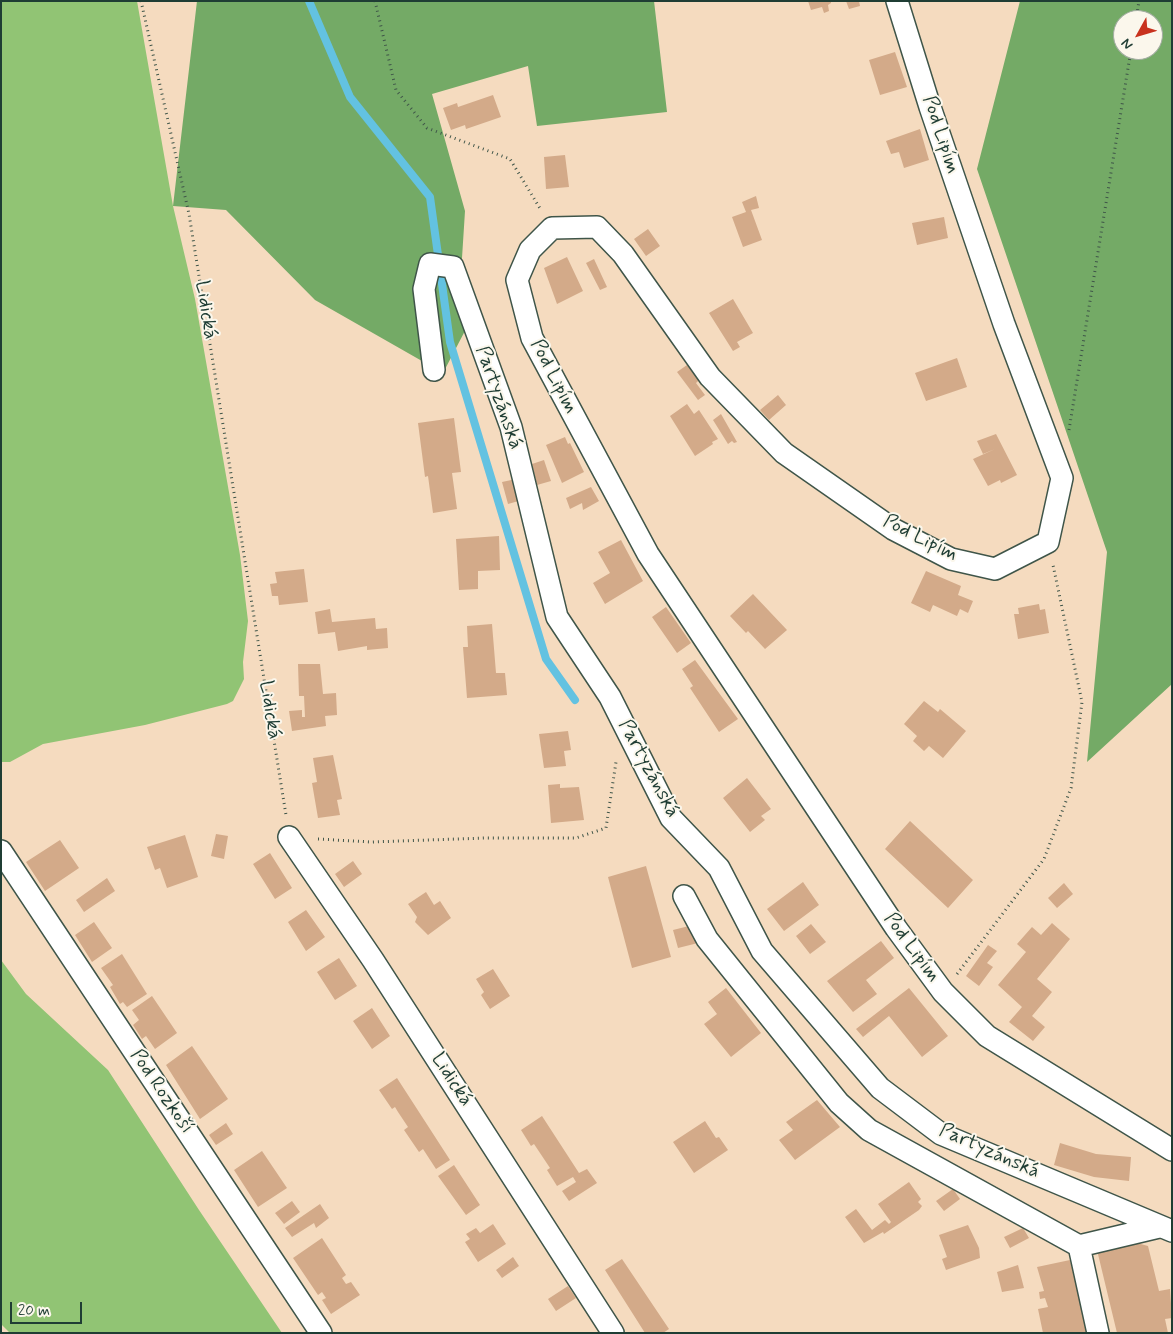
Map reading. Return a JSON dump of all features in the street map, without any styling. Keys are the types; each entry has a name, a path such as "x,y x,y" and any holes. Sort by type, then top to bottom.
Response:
{"street":[{"name":"Pod Lipím","path":"897,1 930,107 1004,324 1062,478 1048,542 995,569 951,559 893,529 784,453 710,376 623,254 597,227 552,228 530,250 517,280 532,338 648,554 896,928 943,992 988,1036 1172,1150"},
{"name":"Partyzánská","path":"434,370 424,289 430,264 453,267 511,427 557,617 610,697 671,818 719,868 762,951 880,1088 941,1134 1165,1229"},
{"name":"Lidická","path":"289,837 373,960 614,1333"},
{"name":"Pod Rozkoší","path":"1,851 322,1333"},
{"name":"Partyzánská","path":"684,896 707,939 839,1103 863,1125 1079,1246 1165,1229"},
{"path":"1079,1246 1098,1333"}],"path":[{"name":"Lidická","path":"141,1 189,214 289,837"},
{"path":"375,1 396,90 427,128 510,159 552,228"},
{"path":"1068,439 1129,60"},
{"path":"943,992 1044,858 1071,788 1082,702 1048,542"},
{"path":"289,837 371,842 576,838 606,828 616,760"}],"green space":[{"path":"1,1 137,1 173,206 195,299 240,555 248,621 243,662 244,679 233,701 145,725 43,744 10,762 1,762"},
{"path":"197,1 654,1 667,112 537,126 528,66 432,94 465,211 459,305 467,327 443,373 315,300 226,210 173,206"},
{"path":"1020,1 1172,1 1172,684 1087,762 1107,552 977,169"},
{"path":"1,960 26,994 108,1070 282,1333 10,1333 1,1324"}],"building":[{"path":"808,1 831,1 828,5 829,11 824,13 822,7 811,10"},
{"path":"846,1 859,1 860,6 849,9"},
{"path":"895,52 907,87 880,95 869,60"},
{"path":"493,95 501,117 466,129 465,125 451,130 443,108 457,103 458,107"},
{"path":"920,129 929,160 904,168 899,152 891,154 886,141"},
{"path":"565,155 569,187 546,189 544,157"},
{"path":"756,196 759,208 751,210 762,240 743,247 732,217 746,212 742,202"},
{"path":"944,217 948,238 917,245 912,223"},
{"path":"648,229 660,246 646,256 634,239"},
{"path":"567,257 583,291 557,304 544,268"},
{"path":"594,259 607,287 600,290 586,263"},
{"path":"733,299 753,333 737,342 740,347 733,351 709,313"},
{"path":"957,358 967,387 926,401 915,373"},
{"path":"687,365 699,380 696,383 705,395 698,400 677,372"},
{"path":"778,395 786,405 769,420 760,410"},
{"path":"687,404 694,414 699,410 718,439 695,456 670,416"},
{"path":"721,414 737,442 734,443 732,441 728,444 713,420"},
{"path":"454,418 461,472 452,473 457,509 433,513 428,476 425,477 418,423"},
{"path":"996,434 1017,475 1001,483 1000,480 988,486 973,459 995,449 983,454 977,441"},
{"path":"565,437 568,444 570,443 584,472 562,483 546,445"},
{"path":"544,460 551,481 537,485 532,464"},
{"path":"516,479 522,500 508,504 502,482"},
{"path":"591,487 599,501 583,510 582,503 570,509 566,498"},
{"path":"499,536 500,570 478,571 478,589 459,590 456,539"},
{"path":"621,540 643,581 605,604 593,583 610,573 598,552"},
{"path":"304,569 308,602 279,605 278,596 272,596 270,584 277,583 275,572"},
{"path":"926,571 961,586 958,595 973,601 968,613 960,609 957,616 933,605 930,612 911,603"},
{"path":"753,594 787,630 765,649 730,616"},
{"path":"1039,604 1040,610 1045,609 1049,633 1018,639 1014,614 1019,614 1018,608"},
{"path":"666,607 691,643 677,653 652,617"},
{"path":"330,609 332,622 375,618 376,629 387,628 388,648 367,650 367,646 338,651 335,632 318,634 315,612"},
{"path":"492,624 496,673 505,673 507,695 467,698 463,647 468,647 467,626"},
{"path":"695,660 738,719 719,732 690,688 693,686 682,669"},
{"path":"298,664 320,664 323,694 336,693 337,715 325,716 326,726 292,731 289,711 302,710 302,717 305,717 304,696 299,696"},
{"path":"924,701 938,712 940,709 966,731 943,758 929,746 924,751 913,741 917,736 904,724"},
{"path":"568,731 571,750 564,751 566,766 544,768 539,734"},
{"path":"333,755 342,799 337,800 340,815 318,818 312,783 317,782 313,758"},
{"path":"747,778 771,809 761,816 765,820 750,832 723,798"},
{"path":"560,784 560,788 579,787 584,820 551,823 548,785"},
{"path":"910,821 973,880 948,908 885,849"},
{"path":"216,834 228,836 224,859 211,856"},
{"path":"185,835 198,877 167,888 160,868 155,870 147,847"},
{"path":"60,840 79,868 45,891 26,862"},
{"path":"270,853 292,888 275,899 253,864"},
{"path":"353,861 362,874 344,887 335,874"},
{"path":"646,866 671,957 632,968 608,877"},
{"path":"107,878 115,891 84,912 76,900"},
{"path":"803,882 819,905 784,931 767,909"},
{"path":"1064,883 1073,894 1057,908 1048,898"},
{"path":"426,892 434,905 440,901 451,918 428,935 415,922 417,917 408,904"},
{"path":"306,910 325,937 306,951 288,922"},
{"path":"94,922 112,948 92,962 75,935"},
{"path":"1052,923 1070,939 1037,979 1052,992 1032,1016 1045,1027 1033,1041 1009,1022 1022,1007 998,985 1026,952 1017,944 1032,927 1041,935"},
{"path":"811,924 826,942 810,954 796,936"},
{"path":"693,925 698,943 678,948 673,930"},
{"path":"881,941 894,958 866,980 877,994 853,1012 827,981"},
{"path":"988,945 997,951 987,963 993,967 979,986 966,976"},
{"path":"122,954 147,994 127,1007 123,1002 120,1004 110,987 113,985 101,968"},
{"path":"339,958 357,986 335,1000 317,972"},
{"path":"493,969 510,996 490,1009 481,995 484,992 476,979"},
{"path":"726,988 761,1033 731,1057 704,1024 717,1014 708,1002"},
{"path":"909,988 948,1036 922,1057 889,1016 863,1037 856,1029"},
{"path":"152,996 177,1033 155,1049 146,1036 142,1039 133,1025 139,1020 132,1010"},
{"path":"372,1008 390,1036 372,1049 353,1021"},
{"path":"192,1046 228,1099 200,1119 166,1065"},
{"path":"397,1078 450,1160 436,1169 423,1149 419,1152 404,1130 408,1127 395,1107 392,1109 379,1090"},
{"path":"817,1100 840,1127 795,1160 779,1140 793,1130 786,1122"},
{"path":"542,1116 579,1173 587,1169 597,1183 569,1201 562,1191 576,1182 573,1177 557,1186 547,1170 550,1168 534,1144 531,1146 521,1130"},
{"path":"705,1121 716,1138 719,1137 728,1150 694,1173 673,1142"},
{"path":"226,1123 233,1134 216,1145 209,1135"},
{"path":"1060,1143 1096,1154 1131,1157 1129,1181 1094,1177 1054,1165"},
{"path":"262,1151 287,1188 258,1207 234,1170"},
{"path":"454,1165 480,1205 466,1215 438,1176"},
{"path":"909,1182 921,1199 918,1202 922,1206 884,1234 883,1232 864,1243 845,1217 856,1209 872,1230 885,1220 889,1224 891,1222 878,1204"},
{"path":"953,1189 960,1199 944,1211 936,1201"},
{"path":"292,1201 300,1212 284,1224 275,1213"},
{"path":"320,1204 329,1218 316,1228 314,1223 292,1237 285,1228"},
{"path":"493,1224 506,1244 478,1262 465,1242 470,1239 466,1234 476,1228 480,1233"},
{"path":"968,1225 979,1248 980,1258 946,1270 942,1259 947,1257 939,1235"},
{"path":"1023,1228 1029,1238 1010,1248 1004,1237"},
{"path":"322,1238 346,1275 342,1278 346,1284 351,1282 360,1295 331,1314 322,1300 326,1298 322,1292 318,1295 293,1258"},
{"path":"1126,1240 1148,1246 1159,1291 1170,1289 1172,1318 1165,1319 1168,1333 1117,1333 1097,1250"},
{"path":"513,1257 519,1266 502,1278 496,1270"},
{"path":"622,1259 669,1329 663,1333 645,1333 605,1270"},
{"path":"1070,1260 1088,1333 1043,1333 1038,1309 1048,1307 1045,1298 1040,1299 1039,1292 1044,1291 1037,1267"},
{"path":"1018,1265 1024,1288 1002,1292 997,1272"},
{"path":"568,1286 576,1298 556,1311 548,1299"}],"waterway":[{"path":"309,1 350,97 430,197 450,342 546,659 575,700"}]}
